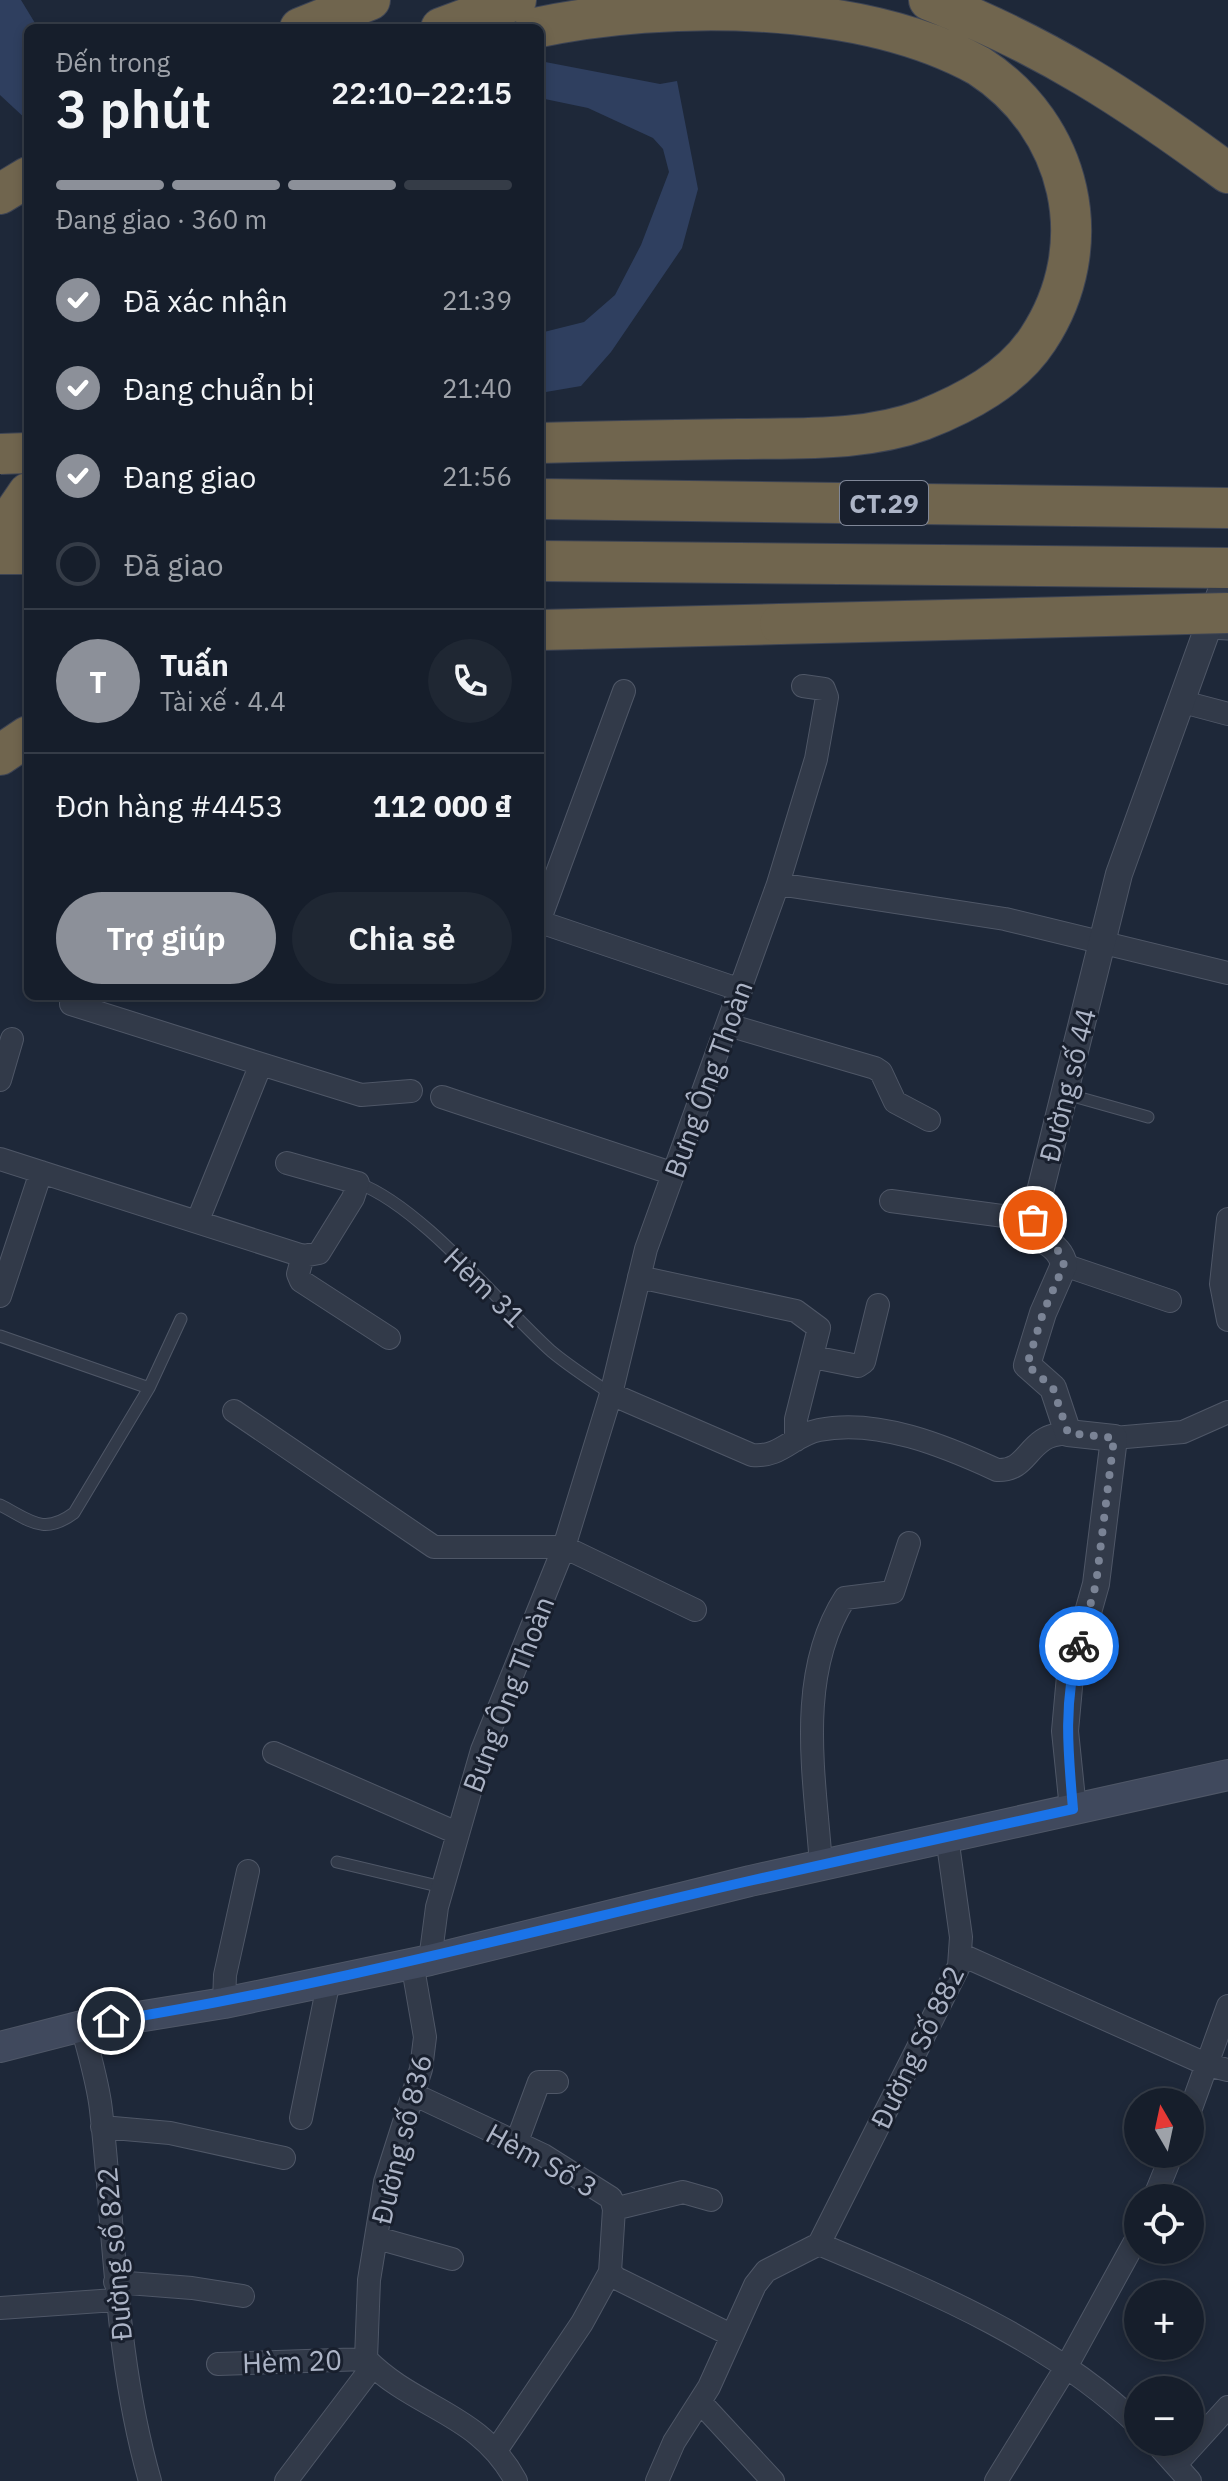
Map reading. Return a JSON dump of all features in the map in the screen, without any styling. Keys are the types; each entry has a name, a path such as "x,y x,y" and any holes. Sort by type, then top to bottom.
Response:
{"highway":[{"path":"310,24 370,0"},
{"path":"452,24 516,0"},
{"path":"929,0 1040,49 1114,92 1228,173"},
{"path":"544,26 575,17 639,7 702,4 796,9 892,28 978,66 1012,91 1038,119 1056,150 1072,224 1068,264 1057,304 1038,340 1010,371 969,400 920,421 835,437 544,443"},
{"path":"0,194 24,179"},
{"path":"0,473 24,438"},
{"path":"0,454 24,453"},
{"path":"0,492 24,493"},
{"path":"0,534 24,499"},
{"name":"CT.29","path":"544,499 1228,508"},
{"path":"0,554 24,554"},
{"name":"CT.29","path":"544,561 1228,570"},
{"path":"544,630 780,624 1221,627"},
{"path":"0,755 24,739"}],"main road":[{"path":"0,2047 82,2026 224,2003 421,1961 821,1865 1228,1775"}],"street":[{"path":"1102,941 1119,874 1183,702 1221,627 1228,570"},
{"name":"Bưng Ông Thoàn","path":"421,1961 482,1750 564,1547 611,1394 639,1277 778,884 816,759 827,697 824,689 803,686"},
{"path":"544,910 624,691"},
{"path":"1183,702 1228,714"},
{"path":"778,884 1005,919 1228,973"},
{"path":"544,922 741,990"},
{"name":"Đường số 44","path":"1033,1220 1102,941"},
{"path":"71,1004 361,1095 411,1091"},
{"path":"728,1025 875,1068 881,1072 895,1102 929,1120"},
{"path":"0,1080 12,1039"},
{"path":"198,1220 261,1064"},
{"path":"442,1097 674,1174"},
{"path":"5,1157 41,1172 303,1256 319,1253 353,1198 358,1183 287,1163"},
{"path":"0,1296 41,1172"},
{"path":"891,1201 1033,1220 1036,1235 1056,1246 1064,1265 1026,1358 1030,1371 1053,1388 1068,1433"},
{"path":"1228,1219 1221,1284 1228,1320"},
{"path":"303,1256 298,1274 301,1281 389,1338"},
{"path":"1064,1265 1170,1301"},
{"path":"639,1277 796,1311 819,1328 796,1419 796,1440"},
{"path":"813,1357 858,1366 864,1362 878,1305"},
{"path":"611,1394 752,1455 774,1455 818,1430 860,1427 939,1446 997,1470 1008,1471 1018,1466 1043,1440 1068,1433 1114,1438 1183,1432 1228,1412"},
{"path":"234,1411 434,1547 564,1547 695,1610"},
{"path":"1073,1809 1065,1731 1070,1676 1096,1584 1114,1438"},
{"path":"821,1865 813,1738 815,1670 834,1615 845,1598 893,1592 909,1543"},
{"path":"274,1753 457,1833"},
{"name":"Đường Số 882","path":"819,2244 962,1955 947,1837"},
{"path":"224,2003 225,1975 248,1871"},
{"path":"962,1955 1218,2068"},
{"name":"Đường số 836","path":"370,2363 369,2280 385,2182 413,2094 425,2037 421,1961"},
{"path":"301,2118 329,1980"},
{"path":"1204,2090 1218,2068 1228,2006"},
{"name":"Đường số 822","path":"82,2026 102,2127 115,2291 135,2428 150,2481"},
{"path":"516,2144 539,2082 557,2082"},
{"name":"Hèm Số 3","path":"413,2094 587,2180 611,2198 614,2209 610,2272"},
{"path":"102,2127 170,2133 284,2158"},
{"path":"614,2209 683,2192 711,2200"},
{"path":"377,2238 452,2259"},
{"path":"657,2481 674,2442 701,2403 731,2335 766,2271 819,2244 916,2283 996,2326 1065,2369 1124,2414"},
{"path":"996,2481 1065,2369 1124,2262"},
{"path":"497,2449 582,2323 610,2272 616,2278 731,2335"},
{"path":"0,2308 115,2291 192,2288 243,2296"},
{"path":"286,2481 370,2363 382,2376 473,2428 497,2449 516,2481"},
{"name":"Hèm 20","path":"218,2364 370,2363"},
{"path":"701,2403 773,2481"},
{"path":"1168,2456 1183,2472 1224,2417"}],"lane":[{"path":"1066,1094 1148,1117"},
{"name":"Hèm 31","path":"358,1183 384,1194 469,1269 552,1352 611,1394"},
{"path":"0,1505 43,1527 59,1524 74,1513 149,1388 181,1319"},
{"path":"0,1336 149,1388"},
{"path":"337,1862 442,1887"}],"water":[{"path":"0,0 21,0 36,24 24,24 24,117 0,95"},
{"path":"544,62 660,84 677,81 698,189 682,248 611,352 581,386 544,392 544,332 584,322 615,295 641,245 669,172 663,149 653,138 588,108 544,99"}],"way so far":[{"path":"1033,1220 1036,1235 1056,1246 1064,1265 1026,1358 1027,1365 1030,1371 1053,1388 1068,1433 1114,1438 1096,1584 1079,1646"}],"route":[{"path":"111,2021 224,2003 430,1960 750,1881 1073,1809 1065,1731 1070,1676 1079,1646"}]}
